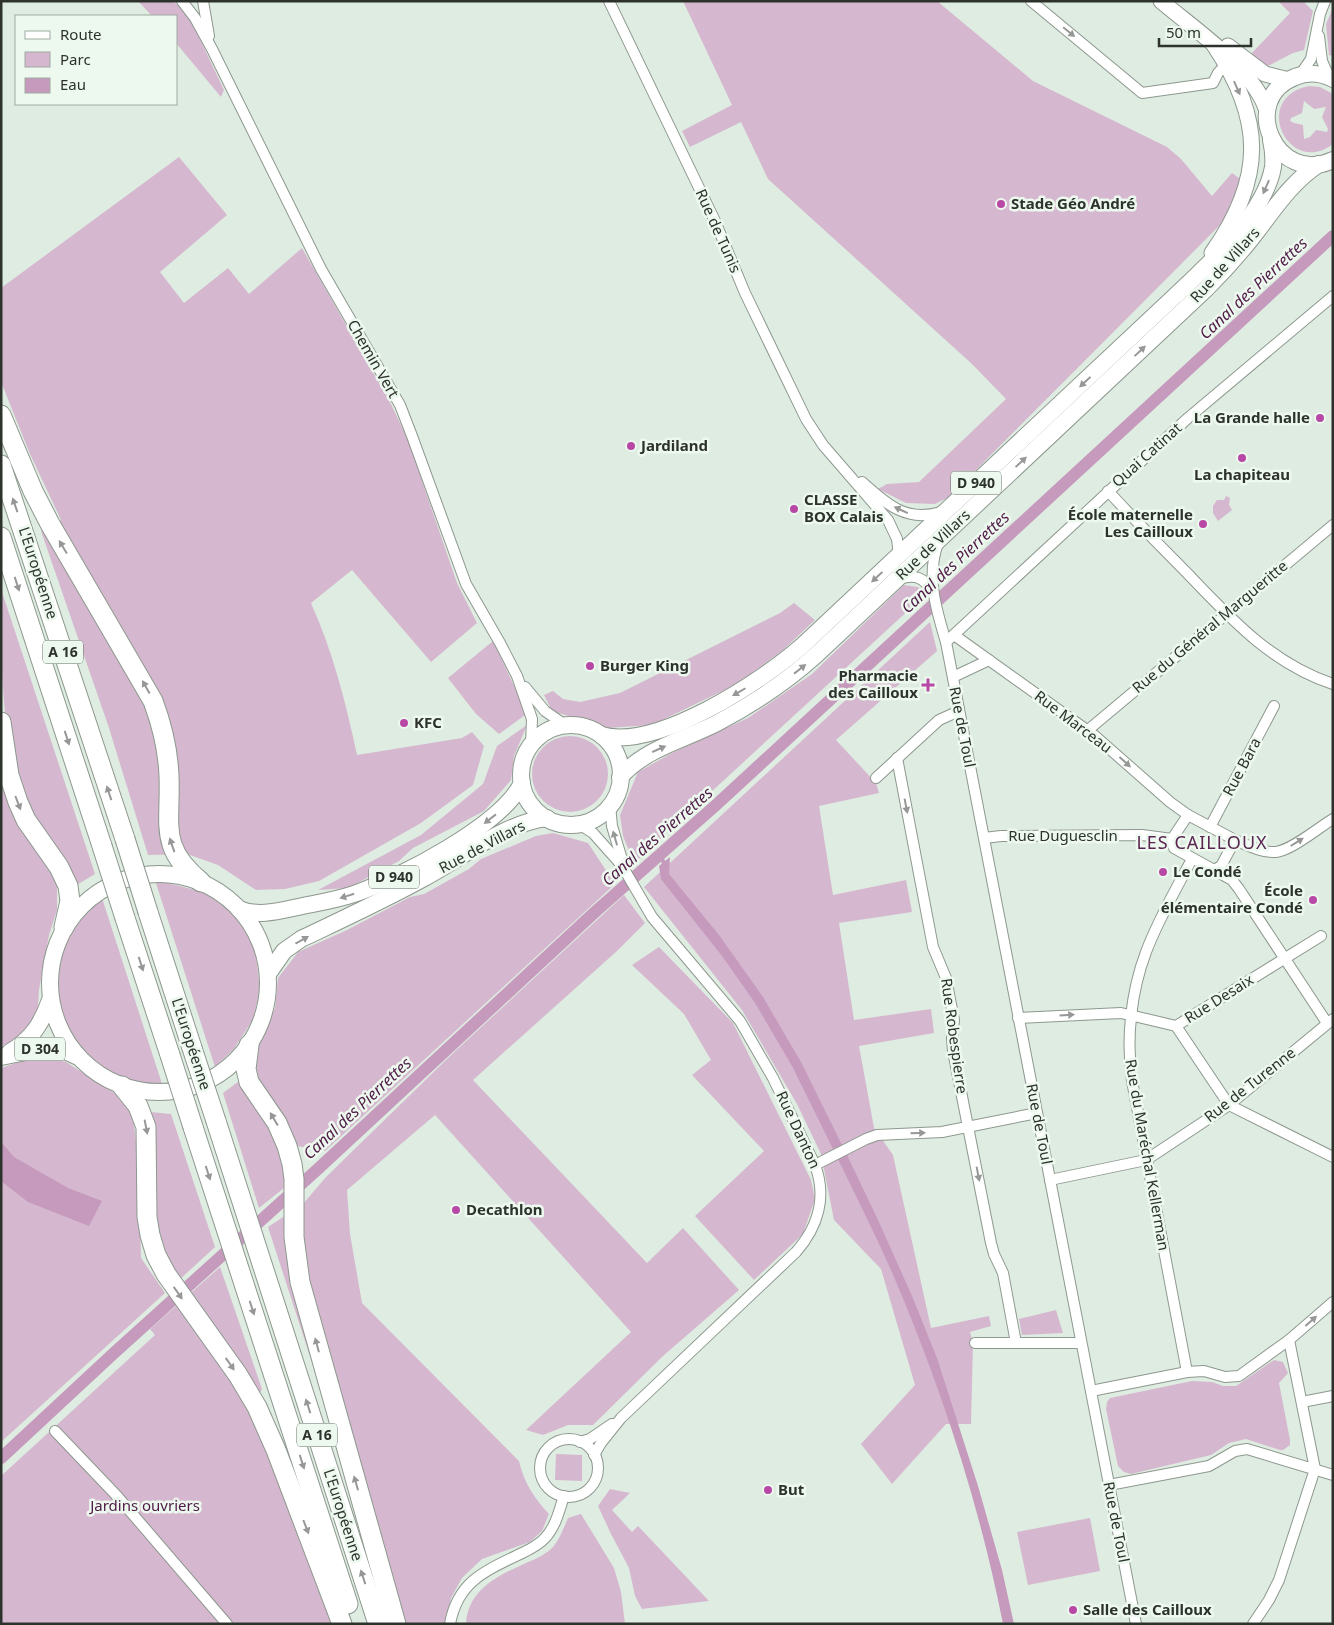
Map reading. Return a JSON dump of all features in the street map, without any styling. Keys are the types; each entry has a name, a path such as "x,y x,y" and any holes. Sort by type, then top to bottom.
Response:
{"highway":[{"path":"1,415 33,491 50,524 153,701 161,724 169,776 169,838 178,860 201,882"},
{"name":"L'Européenne","path":"1,465 216,1120 378,1624"},
{"name":"L'Européenne","path":"1,537 354,1624"},
{"path":"1,722 9,775 22,811 38,840 63,874 68,886 70,901 64,926"},
{"path":"249,1045 246,1063 249,1082 277,1123 292,1164 294,1179 294,1237 303,1294 396,1624"},
{"path":"122,1086 138,1106 146,1127 148,1228 156,1255 166,1274 238,1375 257,1407 276,1450 342,1624"}],"main road":[{"path":"1161,1 1214,45 1240,70 1255,87 1267,111"},
{"path":"1174,1 1257,69 1269,76 1294,77 1314,74 1331,78"},
{"path":"1192,281 1213,252 1234,217 1244,196 1250,174 1252,144 1245,105 1226,64 1214,45"},
{"path":"1267,111 1274,93 1294,77"},
{"name":"Rue de Villars","path":"601,735 611,738 627,737 662,729 701,713 745,689 795,653 899,556 1192,281 1234,237 1262,196 1273,168 1274,157 1267,126 1267,111"},
{"path":"1271,140 1280,152 1292,160 1307,164 1329,161"},
{"name":"Rue de Villars","path":"620,777 632,764 644,756 716,723 749,705 780,685 816,655 1212,283 1241,252 1290,189 1304,175 1329,161"},
{"path":"566,725 582,726 601,735 609,743 620,766 617,793 610,805 596,818 578,824 566,824 547,818 531,805 524,793 522,765 531,745 544,732 566,725"},
{"name":"Rue de Villars","path":"239,909 258,914 274,912 346,896 374,886 429,858 473,831 507,804 522,783"},
{"name":"Rue de Villars","path":"268,974 284,951 302,939 424,878 504,832 529,822 547,818"},
{"path":"162,874 185,877 201,882 224,895 239,909 257,936 263,952 268,974 267,997 264,1014 258,1030 249,1045 230,1066 211,1079 195,1086 172,1092 155,1092 122,1086 100,1076 78,1057 61,1033 55,1017 50,1000 50,965 64,926 78,908 91,896 122,880 139,875 162,874"},
{"name":"D 304","path":"1,1057 24,1043 34,1033 41,1024 50,1000"},
{"name":"D 304","path":"1,1057 51,1048 61,1049 78,1057"}],"street":[{"path":"182,1 190,3 196,1"},
{"name":"Chemin Vert","path":"182,1 195,18 212,49 321,268 400,405 466,584 517,676"},
{"name":"Chemin Vert","path":"203,1 212,49"},
{"name":"Rue de Tunis","path":"608,1 715,221 745,293 800,408 812,429 833,456 888,520 897,539 899,556"},
{"path":"1031,1 1142,93 1213,83 1218,73 1226,64"},
{"path":"1294,77 1311,59 1320,14 1325,1"},
{"path":"1318,26 1322,61 1331,78"},
{"name":"Quai Catinat","path":"950,639 1188,418 1333,296"},
{"name":"Rue de Tunis","path":"833,456 882,499 905,513 929,516 948,510"},
{"path":"1108,491 1226,614 1258,644 1304,673 1333,684"},
{"name":"Rue du Général Margueritte","path":"1088,730 1333,525"},
{"name":"Rue de Toul","path":"939,540 932,564 933,592 941,625 950,639 953,677 959,710 1136,1624"},
{"path":"896,580 910,576 922,579 933,592"},
{"name":"Rue Marceau","path":"950,639 989,660 1088,730 1170,802 1188,815 1235,840 1263,850 1276,852 1293,844 1333,819"},
{"path":"953,677 989,660"},
{"path":"517,676 545,711 566,725"},
{"path":"517,676 532,719 531,745"},
{"name":"Rue Bara","path":"1210,827 1274,706"},
{"path":"876,778 939,720 959,710"},
{"name":"Rue Robespierre","path":"897,758 933,947 945,973 948,987 954,1020 953,1051 991,1243 1003,1273 1016,1343"},
{"path":"610,805 612,826 624,869"},
{"path":"1188,815 1172,839 1174,848 1236,884 1285,959 1330,1021"},
{"path":"578,824 593,833 624,869"},
{"name":"Rue Duguesclin","path":"984,838 1001,836 1142,835 1172,839"},
{"path":"1214,870 1220,866 1235,840"},
{"name":"Rue du Maréchal Kellerman","path":"1187,1372 1146,1160 1130,1065 1131,1015 1136,984 1145,953 1192,859"},
{"name":"Rue Danton","path":"594,1455 621,1418 796,1252 806,1240 818,1218 821,1201 821,1185 815,1165 773,1078 740,1021 652,917 624,869"},
{"name":"Rue Desaix","path":"1018,1018 1111,1013 1131,1015 1176,1026 1321,936"},
{"name":"Rue de Turenne","path":"1050,1180 1146,1160 1229,1106 1330,1021"},
{"path":"1176,1026 1229,1106 1333,1157"},
{"path":"815,1165 848,1147 877,1135 929,1133 1037,1113"},
{"path":"1091,1391 1187,1372 1204,1372 1225,1377 1238,1376 1289,1340 1333,1302"},
{"path":"1253,1624 1269,1600 1279,1580 1315,1469 1289,1340"},
{"path":"975,1343 1082,1343"},
{"path":"1302,1402 1333,1396"},
{"name":"Rue Danton","path":"580,1442 595,1436 621,1418"},
{"path":"55,1431 117,1496 227,1624"},
{"path":"572,1440 580,1442 588,1447 594,1455 598,1472 591,1487 580,1495 572,1497 555,1493 545,1483 540,1470 542,1460 549,1448 559,1441 572,1440"},
{"path":"1109,1485 1209,1466 1247,1448 1333,1475"},
{"path":"450,1624 458,1600 472,1580 490,1568 535,1546 546,1537 557,1518 564,1496"}],"green space":[{"path":"138,1 173,1 188,14 224,90 221,97 178,45 178,15 151,15"},
{"name":"Stade Géo André","path":"683,1 937,1 1033,81 1167,147 1181,159 1212,196 1232,173 1243,181 1221,224 949,497 935,504 906,503 878,489 887,484 919,482 1006,399 972,364 768,179 741,122 690,147 682,131 732,105"},
{"path":"1278,1 1303,1 1313,11 1304,50 1293,53 1268,66 1251,54 1290,13"},
{"path":"1333,8 1333,56 1329,55 1326,24"},
{"path":"1309,86 1320,87 1333,94 1333,144 1317,152 1302,151 1291,144 1282,132 1279,119 1282,105 1291,93","holes":["1304,101 1314,109 1326,107 1322,117 1328,129 1327,132 1316,130 1310,137 1304,139 1303,125 1290,121 1291,118 1302,113"]},
{"path":"179,157 227,215 160,272 184,303 228,268 249,294 302,248 390,402 408,440 457,583 477,623 431,662 352,570 311,603 326,640 338,678 357,755 462,738 472,732 484,746 473,785 421,823 319,881 285,889 256,890 218,865 187,854 148,855 109,728 41,531 61,520 30,454 1,382 1,288"},
{"path":"1226,496 1230,498 1229,505 1232,510 1218,521 1213,513 1213,506 1217,500 1224,500"},
{"path":"904,585 918,587 925,595 634,863 623,836 620,815 638,772 672,753 748,718 812,674"},
{"path":"1,589 95,874 75,886 35,825 23,799 15,771 5,710 1,648"},
{"path":"794,603 815,620 783,650 737,684 652,725 607,728 552,711 544,695 553,691 563,699 580,702 620,693 780,613"},
{"path":"930,622 937,651 836,740 876,783 879,793 819,806 833,895 906,880 912,912 839,923 854,1020 931,1009 934,1033 859,1046 874,1128 893,1155 931,1328 989,1316 991,1326 970,1332 973,1342 971,1424 946,1424 892,1484 861,1444 915,1385 881,1269 834,1220 821,1154 797,1104 742,1010 644,887"},
{"path":"493,641 522,703 525,715 499,734 476,714 448,678"},
{"path":"527,725 514,756 511,780 484,811 413,848 399,861 348,888 318,890 421,835 483,784 497,746"},
{"path":"570,736 584,739 597,747 605,760 608,774 605,788 597,801 584,809 570,812 556,809 543,801 535,788 532,774 535,760 543,747 556,739"},
{"path":"1,771 61,881 57,889 57,910 49,935 39,990 37,1020 18,1041 1,1046"},
{"path":"553,833 588,843 615,884 325,1151 297,1146 274,1102 255,1083 252,1055 275,1008 278,978 298,952 347,930 410,897 424,894 469,869 481,859 536,836"},
{"path":"155,880 204,892 232,912 254,942 260,987 254,1018 233,1050 215,1067"},
{"path":"624,895 645,923 617,951 473,1080 647,1263 683,1228 739,1290 663,1356 593,1425 568,1425 543,1435 526,1430 631,1332 435,1115 347,1190 350,1234 362,1303 519,1461 530,1490 549,1514 542,1531 530,1542 482,1559 462,1578 451,1598 446,1624 404,1624 329,1415 268,1227 303,1204 326,1177 450,1056"},
{"path":"102,898 162,1084 135,1083 105,1071 89,1057 70,1031 60,1009 57,975 64,945 80,919"},
{"path":"659,947 733,1023 811,1180 815,1199 803,1234 754,1280 695,1216 764,1151 692,1075 711,1060 684,1014 632,965"},
{"path":"40,1055 66,1062 116,1094 133,1115 139,1168 141,1258 165,1293 1,1442 1,1068"},
{"path":"242,1079 268,1117 286,1163 284,1188 259,1208 223,1093"},
{"path":"150,1112 171,1114 215,1247 178,1281 159,1252 153,1220"},
{"name":"Jardins ouvriers","path":"220,1267 262,1389 251,1411 317,1579 332,1624 1,1624 1,1476 155,1335 150,1329"},
{"path":"1056,1310 1063,1333 1022,1335 1019,1319"},
{"path":"1274,1360 1283,1362 1288,1373 1279,1383 1290,1440 1290,1445 1283,1450 1246,1439 1229,1443 1211,1455 1131,1474 1124,1472 1118,1466 1106,1409 1110,1398 1192,1381 1236,1386"},
{"path":"556,1454 582,1455 582,1481 555,1480"},
{"path":"610,1489 630,1493 612,1510 632,1532 638,1526 709,1601 642,1609 635,1596 629,1568 598,1506"},
{"path":"581,1514 614,1568 621,1592 625,1624 466,1624 468,1612 473,1601 487,1584 547,1552 557,1542 568,1518"},
{"path":"1090,1518 1100,1571 1028,1585 1017,1532"}],"water":[{"path":"670,857 669,874 719,935 763,997 801,1062 842,1145 833,1149 792,1066 755,1003 722,956 661,879 659,866"},
{"path":"1,1142 14,1157 68,1188 102,1201 89,1226 28,1202 1,1181"},
{"path":"846,1153 912,1296 937,1358 978,1486 1002,1570 1014,1624 1003,1624 970,1488 942,1400 885,1256 837,1157"}],"waterway":[{"name":"Canal des Pierrettes","path":"1,1458 319,1168 595,912 716,805 1333,236"},
{"path":"660,854 665,866"}],"place":[{"name":"Stade Géo André","path":"1001,204"},
{"name":"La Grande halle","path":"1320,418"},
{"name":"Jardiland","path":"631,446"},
{"name":"La chapiteau","path":"1242,458"},
{"name":"CLASSE BOX Calais","path":"794,509"},
{"name":"École maternelle Les Cailloux","path":"1203,524"},
{"name":"Burger King","path":"590,666"},
{"name":"Pharmacie des Cailloux","path":"928,685"},
{"name":"KFC","path":"404,723"},
{"name":"Le Condé","path":"1163,872"},
{"name":"École élémentaire Condé","path":"1313,900"},
{"name":"Decathlon","path":"456,1210"},
{"name":"But","path":"768,1490"},
{"name":"Salle des Cailloux","path":"1073,1610"}],"district":[{"name":"LES CAILLOUX","path":"1202,843"}]}
